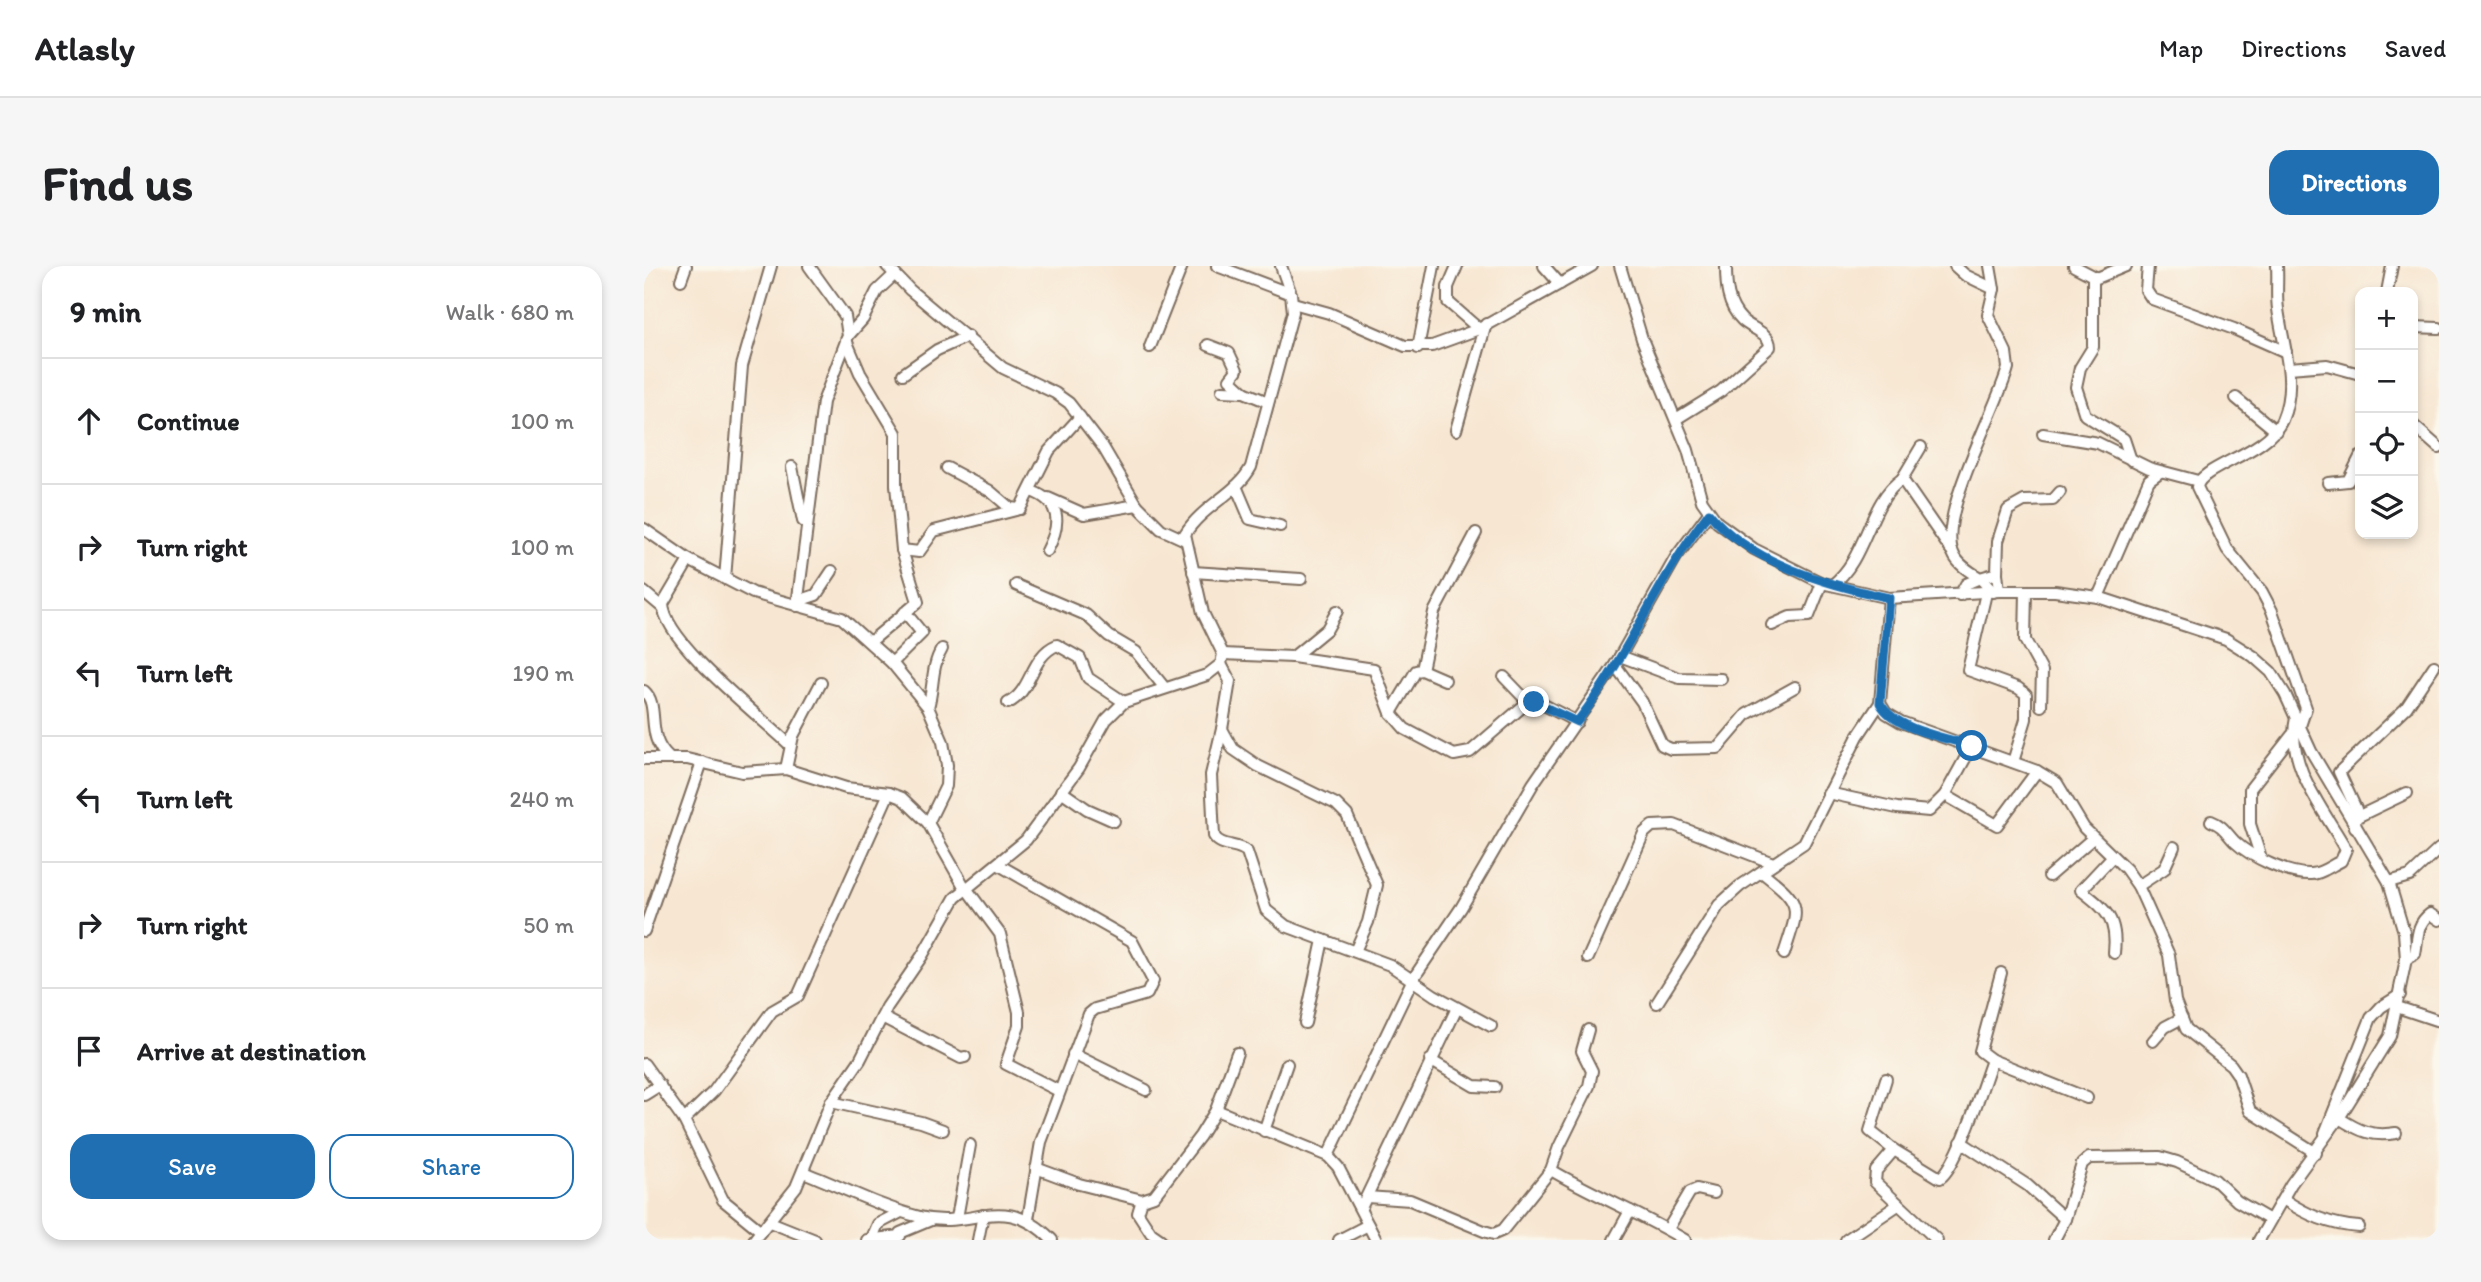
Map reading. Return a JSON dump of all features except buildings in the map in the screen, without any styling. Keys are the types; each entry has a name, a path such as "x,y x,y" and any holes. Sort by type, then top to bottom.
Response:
{"street":[{"path":"681,280 686,266"},
{"path":"726,579 742,366 771,266"},
{"path":"809,266 845,316 847,338 860,373 896,433 896,485 902,550 918,602 870,642"},
{"path":"1150,347 1182,266"},
{"path":"1217,266 1382,337 1419,348 1432,346 1482,326 1592,266"},
{"path":"1281,266 1292,299 1251,467 1236,486 1198,515 1185,540 1203,613 1230,681 1211,775 1216,840 1247,852 1266,910 1286,926 1356,950 1413,979 1457,1009 1491,1026"},
{"path":"1419,348 1434,266"},
{"path":"1457,266 1448,287 1448,302 1482,326"},
{"path":"1544,266 1560,284"},
{"path":"1620,266 1642,340 1676,419 1702,500 1717,522 1754,549 1827,584 1889,598 2025,591 2054,591 2098,597 2226,639 2253,656 2271,672 2296,726 2356,822 2389,882 2404,932 2406,959 2390,1037 2259,1240"},
{"path":"1676,419 1721,391 1770,346 1766,336 1742,320 1734,309 1728,296 1726,266"},
{"path":"1955,266 1965,275 1994,289"},
{"path":"1952,552 1953,516 2008,368 2006,352 1989,321 1994,289 1990,266"},
{"path":"2074,266 2093,277 2108,276 2126,266"},
{"path":"2148,266 2146,290 2152,299 2234,329 2286,352"},
{"path":"2261,858 2250,824 2250,789 2306,708 2283,637 2262,592 2236,562 2211,522 2197,487 2202,475 2256,449 2276,431 2285,411 2290,368 2278,309 2277,266"},
{"path":"2388,287 2392,266"},
{"path":"798,603 823,402 847,338 863,319 890,270 1003,368 1055,393 1080,417 1137,505 1161,529 1185,540"},
{"path":"2093,277 2093,347 2080,368 2076,387 2085,415 2124,439 2131,460"},
{"path":"1456,430 1482,326"},
{"path":"2418,327 2439,328"},
{"path":"903,374 937,350 968,336"},
{"path":"1208,345 1229,353 1237,370 1230,379 1244,392"},
{"path":"2290,368 2327,365 2355,373"},
{"path":"1222,391 1244,392 1268,402"},
{"path":"2236,398 2276,431"},
{"path":"902,550 919,552 929,534 941,528 1016,510 1024,505 1049,451 1080,417"},
{"path":"2418,429 2439,448"},
{"path":"2043,434 2098,443 2160,472 2198,481"},
{"path":"1772,625 1790,617 1809,616 1827,584 1851,567 1888,494 1902,479 1921,447"},
{"path":"792,467 806,538"},
{"path":"2328,483 2348,481 2355,467"},
{"path":"947,468 990,491 1016,510"},
{"path":"2098,597 2149,480 2160,472"},
{"path":"1902,479 1952,552 1967,570 1980,578 1993,592"},
{"path":"1236,486 1250,519 1280,526"},
{"path":"1031,491 1084,514 1137,505"},
{"path":"2013,762 2025,719 2026,694 2018,688 1968,670 1993,592 1997,573 1998,541 2008,510 2024,501 2053,500 2060,492"},
{"path":"1047,551 1056,522 1055,509 1048,498"},
{"path":"1328,1156 1413,979 1461,908 1533,784 1618,660 1676,557 1709,513"},
{"path":"644,529 689,560 753,593 798,603 842,618 892,663 928,707 937,723 947,765 944,795 928,823"},
{"path":"1422,670 1434,612 1476,533"},
{"path":"663,608 667,595 689,560"},
{"path":"798,603 813,598 832,571"},
{"path":"1193,572 1301,579"},
{"path":"1960,595 1966,584 1997,573"},
{"path":"1016,584 1086,615 1109,636 1136,652 1164,687"},
{"path":"2025,591 2025,640 2042,671 2041,706"},
{"path":"644,592 663,608 674,631 692,655 790,745"},
{"path":"1657,1003 1712,913 1725,898 1804,843 1858,736 1880,703 1889,598"},
{"path":"1293,657 1327,629 1338,611"},
{"path":"892,663 922,634 905,612"},
{"path":"880,652 885,628"},
{"path":"1008,703 1017,696 1041,655 1057,645 1080,658 1088,678 1124,702"},
{"path":"928,707 935,680 935,663 942,649"},
{"path":"644,1064 684,1120 723,1200 757,1235 770,1222 803,1172 831,1102 860,1060 882,1017 951,904 966,888 999,865 1026,840 1089,752 1107,720 1124,702 1164,687 1207,676 1222,659 1293,657 1374,669 1391,713 1405,729 1454,755 1469,752 1528,702"},
{"path":"1618,660 1679,678 1721,680"},
{"path":"1618,660 1662,745 1671,749 1718,748 1747,714 1795,687"},
{"path":"2356,822 2339,775 2340,768 2406,708 2434,666"},
{"path":"1391,713 1415,672 1422,670 1446,680"},
{"path":"1504,677 1528,702 1544,705 1577,722"},
{"path":"786,769 790,745 821,683"},
{"path":"644,691 652,702 651,725 658,748 669,758"},
{"path":"1880,703 1886,713 1901,722 2037,771 2057,783 2093,838 2138,886 2169,954 2175,1001 2186,1029 2231,1065 2238,1075 2250,1111 2318,1150"},
{"path":"2211,821 2225,828 2234,841 2261,858 2311,874 2341,861 2346,855 2346,849 2295,754 2296,726"},
{"path":"1222,729 1224,738 1242,756 1336,804 1347,815 1377,884 1368,922 1356,950"},
{"path":"1828,793 1928,811 1945,795 1972,746"},
{"path":"644,759 669,758 702,762 742,772 786,769 846,788 889,793 914,807 928,823 966,888 1000,934 1020,1012 1019,1026 1006,1064 1059,1091"},
{"path":"644,931 702,762"},
{"path":"1945,795 1997,825 2037,771"},
{"path":"1061,791 1087,809 1114,821"},
{"path":"684,1120 714,1091 772,1011 797,996 889,793"},
{"path":"2356,822 2407,793"},
{"path":"1588,958 1644,833 1652,826 1674,825 1773,863"},
{"path":"2049,876 2093,838"},
{"path":"2138,886 2164,869 2174,847"},
{"path":"2389,882 2410,876 2439,849"},
{"path":"2112,857 2100,869 2093,896 2113,924 2116,935 2114,953"},
{"path":"999,865 1132,942 1153,981 1147,994 1091,1011 1041,1142 1028,1219"},
{"path":"1763,873 1786,891 1796,907 1797,915 1784,954"},
{"path":"2406,959 2415,954 2419,928 2426,916 2430,914 2439,920"},
{"path":"1305,1023 1323,940"},
{"path":"2001,973 1980,1048 1992,1060 2087,1098"},
{"path":"2318,1150 2371,1018 2381,1007 2400,995"},
{"path":"2397,1007 2439,1021"},
{"path":"1361,1208 1430,1060 1457,1009"},
{"path":"882,1017 961,1058 965,1057"},
{"path":"2154,1041 2165,1027 2182,1018"},
{"path":"1494,1234 1509,1225 1551,1170 1592,1078 1582,1051 1588,1030"},
{"path":"1037,1168 1079,1184 1142,1200 1154,1196 1200,1136 1216,1110 1237,1053"},
{"path":"1073,1054 1146,1090"},
{"path":"1430,1060 1474,1086 1495,1087"},
{"path":"1886,1079 1870,1130 1894,1150 1940,1178 1946,1173 1961,1142 1992,1060"},
{"path":"1264,1130 1287,1064"},
{"path":"644,1095 660,1085"},
{"path":"831,1102 921,1122 943,1130"},
{"path":"1216,1110 1328,1156 1361,1208 1377,1240"},
{"path":"2339,1118 2366,1133 2379,1136 2396,1133"},
{"path":"1961,1142 2027,1185 2065,1219"},
{"path":"957,1218 970,1145"},
{"path":"1894,1150 1874,1177 1898,1205 1937,1240"},
{"path":"2054,1240 2065,1219 2085,1159 2160,1157 2215,1180 2237,1201 2270,1220"},
{"path":"1551,1170 1591,1194 1685,1240"},
{"path":"803,1172 899,1212 931,1220 983,1215 1028,1219 1052,1240"},
{"path":"1670,1234 1690,1192 1697,1189 1714,1193"},
{"path":"1367,1197 1410,1200 1507,1240"},
{"path":"2283,1199 2302,1212 2337,1225 2359,1227"},
{"path":"1142,1200 1138,1213 1151,1233 1161,1240"},
{"path":"1846,1240 1898,1205"},
{"path":"1614,1240 1630,1211"},
{"path":"899,1212 900,1237"},
{"path":"870,1239 878,1224 899,1212"},
{"path":"978,1240 983,1215"},
{"path":"870,1239 900,1237 931,1220"},
{"path":"770,1222 815,1240"},
{"path":"1339,1240 1368,1225"}],"route":[{"path":"1534,702 1577,722 1615,665 1676,557 1709,513 1754,549 1822,583 1889,598 1880,703 1886,713 1901,722 1972,746"}]}
